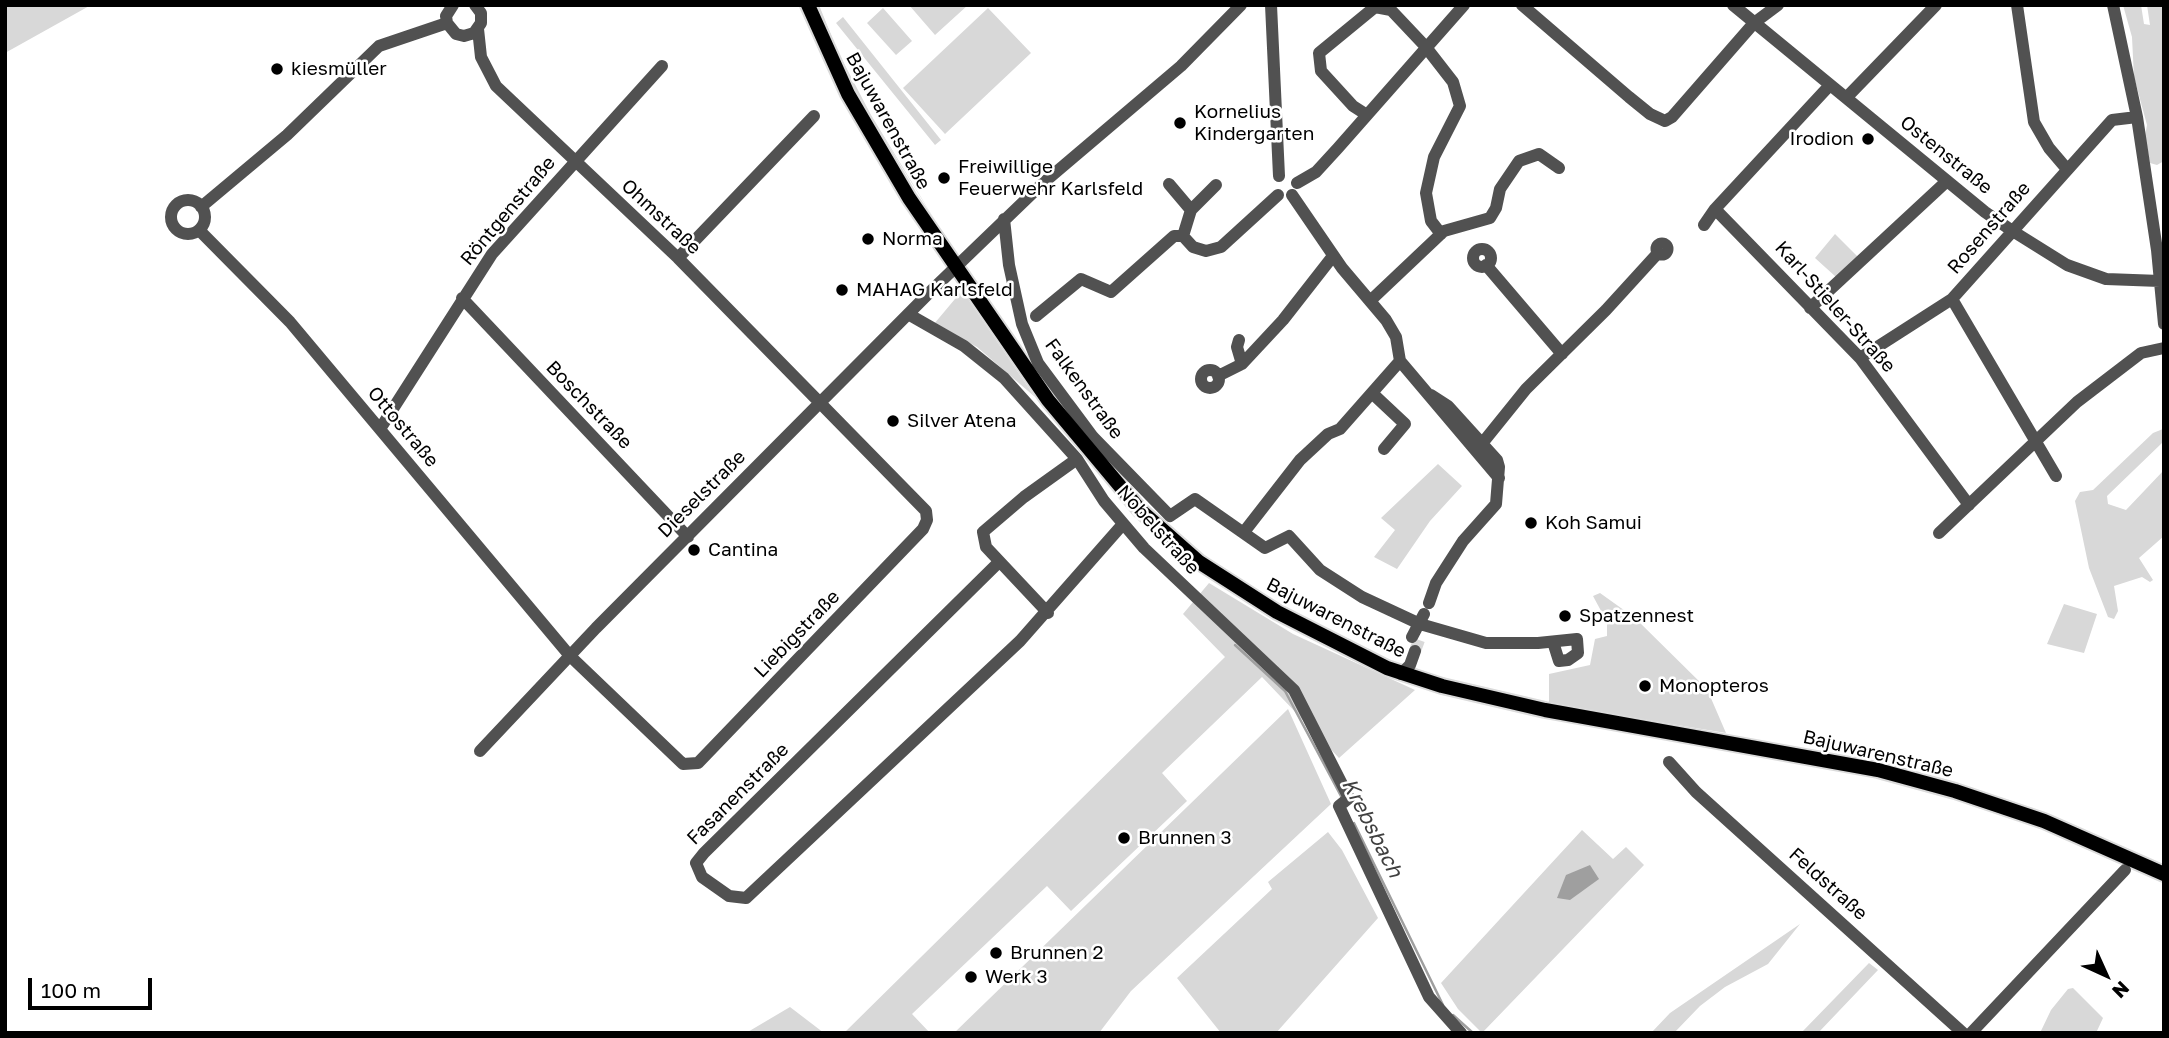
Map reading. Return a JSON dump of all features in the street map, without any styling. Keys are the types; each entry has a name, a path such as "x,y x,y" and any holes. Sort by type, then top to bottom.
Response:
{"main road":[{"name":"Bajuwarenstraße","path":"808,5 848,94 909,198 1048,400 1140,510 1199,562 1277,612 1401,674 1485,698 1917,780 2044,821 2164,874"}],"street":[{"path":"453,5 446,16 447,23 456,34 464,36 481,57"},
{"path":"475,5 481,13 478,29 481,57"},
{"path":"955,268 1004,219 1181,66 1241,5"},
{"path":"1271,5 1279,176 1273,185 1278,195 1284,198 1316,172 1464,5"},
{"path":"1522,5 1629,97 1650,114 1665,121 1672,117 1754,23 1778,5"},
{"name":"Ostenstraße","path":"1733,5 1947,181 2011,230 2067,265 2106,279 2160,281"},
{"path":"1846,98 1936,5"},
{"path":"2017,5 2034,122 2066,168"},
{"path":"2113,5 2137,117 2164,324"},
{"path":"1367,115 1353,106 1321,71 1319,53 1375,7 1391,10 1425,46 1452,82 1460,106 1434,157 1426,193 1431,221 1441,234"},
{"path":"201,207 287,135 379,46 447,23"},
{"path":"464,36 478,29"},
{"name":"Ohmstraße","path":"481,57 496,86 678,258 819,403"},
{"name":"Röntgenstraße","path":"380,429 492,254 662,66"},
{"path":"1704,225 1714,209 1830,85"},
{"path":"678,258 814,116"},
{"name":"Rosenstraße","path":"1860,358 1952,299 2066,168 2112,120 2137,117"},
{"path":"1370,301 1441,234 1490,218 1496,208 1500,189 1519,161 1539,154 1559,168"},
{"path":"1279,176 1290,175 1294,189 1333,257 1396,337 1401,361 1430,395 1438,409 1497,460 1499,478 1496,504 1450,560 1424,614 1410,665 1401,674"},
{"path":"1810,308 1947,181"},
{"path":"1169,184 1191,210"},
{"path":"1183,236 1191,210 1216,185"},
{"path":"1029,321 1081,279 1111,292 1174,236 1183,236 1194,247 1206,251 1221,247 1278,195"},
{"path":"185,201 196,202 201,207 205,220 199,230 190,234 179,231 172,217 176,206 185,201"},
{"name":"Karl-Stieler-Straße","path":"1714,209 1860,358 1969,505"},
{"name":"Falkenstraße","path":"1004,219 1009,265 1029,321 1038,363 1065,400 1108,454 1170,516 1195,499 1244,532"},
{"name":"Ottostraße","path":"199,230 290,322 570,656"},
{"path":"1480,447 1526,389 1658,253"},
{"path":"1218,376 1242,364 1283,320 1333,257"},
{"path":"1486,265 1562,354"},
{"name":"Dieselstraße","path":"480,751 570,656 955,268"},
{"name":"Boschstraße","path":"462,298 688,537"},
{"path":"1952,299 2056,476"},
{"name":"Nobelstraße","path":"908,314 986,361 1022,396 1077,459 1123,524 1172,578 1294,690 1430,997 1461,1033"},
{"path":"1239,340 1237,347 1242,364"},
{"path":"1939,533 2077,402 2141,353 2164,348"},
{"path":"1401,361 1340,429 1328,434 1300,460 1244,532 1265,548 1289,536 1320,570 1362,597 1424,614 1486,643 1553,642"},
{"path":"1373,394 1405,425 1384,449"},
{"name":"Liebigstraße","path":"570,656 683,764 698,763 706,756 895,560 927,520 926,511 819,403"},
{"path":"1048,613 986,547 983,532 1024,497 1077,459"},
{"name":"Fasanenstraße","path":"999,562 704,853 696,863 702,877 729,896 746,898 1048,613 1123,524"},
{"name":"Feldstraße","path":"1669,762 1696,792 1963,1033"},
{"path":"1971,1033 2125,870"}],"shaded area":[{"path":"5,5 91,5 5,53"},
{"path":"816,5 819,5 837,50 871,115 944,235 858,96"},
{"path":"909,5 968,5 935,35"},
{"path":"2123,5 2141,5 2144,24 2150,25 2147,5 2164,5 2164,161 2157,165 2150,163 2145,136 2147,125 2134,77 2132,37"},
{"path":"883,8 912,41 896,55 867,23"},
{"path":"988,8 1031,53 945,134 903,88"},
{"path":"843,17 941,140 935,145 836,23"},
{"path":"1835,234 1858,257 1836,277 1815,258"},
{"path":"960,293 968,299 1035,397 977,347 934,324"},
{"path":"2163,429 2162,443 2107,496 2108,504 2126,510 2164,470 2164,536 2139,558 2153,580 2150,582 2142,577 2114,586 2118,611 2114,619 2108,617 2089,568 2075,501 2080,492 2093,490 2153,433"},
{"path":"1438,464 1462,486 1430,521 1397,569 1374,557 1395,530 1381,518"},
{"path":"1209,583 1293,634 1415,690 1339,758 1262,677 1162,773 1187,801 1071,911 1047,886 912,1014 930,1033 844,1033 1225,657 1183,614"},
{"path":"1600,593 1635,618 1707,689 1726,733 1549,704 1549,674 1590,665 1595,639 1607,636 1607,622 1593,596"},
{"path":"2064,604 2097,614 2084,653 2047,644"},
{"path":"1288,709 1331,804 1131,991 1099,1033 954,1033"},
{"path":"1582,830 1613,859 1626,847 1644,865 1482,1033 1458,1009 1441,983"},
{"path":"1328,832 1342,850 1378,918 1276,1033 1221,1033 1177,978 1272,889 1268,882"},
{"path":"1590,865 1599,879 1570,900 1557,898 1566,875"},
{"path":"1800,924 1768,964 1725,987 1700,1006 1674,1033 1651,1033 1670,1013"},
{"path":"1869,963 1878,970 1818,1033 1801,1033"},
{"path":"2073,988 2103,1018 2096,1033 2040,1033 2051,1010 2068,989"},
{"path":"790,1007 824,1033 746,1033"}],"waterway":[{"name":"Krebsbach","path":"1235,645 1285,691 1342,798"},
{"name":"Krebsbach","path":"1354,823 1443,1005"},
{"name":"Krebsbach","path":"1453,1015 1473,1033"}],"tunnel":[{"path":"1415,651 1419,640"}],"place":[{"name":"kiesmüller","path":"277,69"},
{"name":"Kornelius Kindergarten","path":"1180,123"},
{"name":"Irodion","path":"1868,139"},
{"name":"Freiwillige Feuerwehr Karlsfeld","path":"944,178"},
{"name":"Norma","path":"868,239"},
{"name":"MAHAG Karlsfeld","path":"842,290"},
{"name":"Silver Atena","path":"893,421"},
{"name":"Koh Samui","path":"1531,523"},
{"name":"Cantina","path":"694,550"},
{"name":"Spatzennest","path":"1565,616"},
{"name":"Monopteros","path":"1645,686"},
{"name":"Brunnen 3","path":"1124,838"},
{"name":"Brunnen 2","path":"996,953"},
{"name":"Werk 3","path":"971,977"}]}
